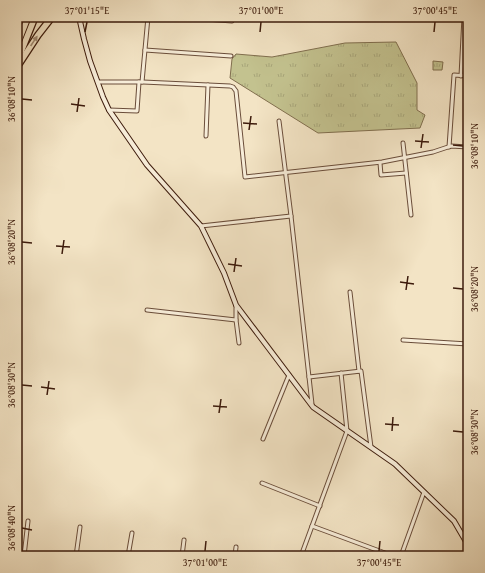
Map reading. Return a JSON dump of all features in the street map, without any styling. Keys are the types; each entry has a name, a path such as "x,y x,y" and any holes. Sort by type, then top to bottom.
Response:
{"highway":[{"path":"17,45 28,17"},
{"path":"17,62 35,17"},
{"path":"17,67 52,17"}],"street":[{"path":"79,17 90,61 109,110 147,165 201,226 224,274 236,305 312,404 347,431 395,464 454,521 468,545"},
{"path":"109,110 137,111 148,17"},
{"path":"179,17 232,20"},
{"path":"461,76 464,17"},
{"path":"145,50 231,56"},
{"path":"449,147 454,76 468,76"},
{"path":"98,82 141,82 233,87 236,91 245,177 380,163 433,152 451,146 468,147"},
{"path":"206,136 208,85"},
{"path":"279,121 312,404"},
{"path":"403,143 411,215"},
{"path":"380,163 381,175 406,173"},
{"path":"201,226 291,216"},
{"path":"350,292 359,371 361,371 371,448"},
{"path":"236,305 239,343"},
{"path":"146,310 236,320"},
{"path":"403,340 468,344"},
{"path":"309,377 359,371"},
{"path":"301,556 347,431 341,373"},
{"path":"263,439 289,375"},
{"path":"262,483 320,506"},
{"path":"401,556 424,492"},
{"path":"24,556 28,521"},
{"path":"312,526 393,556"},
{"path":"76,556 80,527"},
{"path":"128,556 132,533"},
{"path":"182,556 184,540"},
{"path":"235,556 236,547"}],"green space":[{"path":"396,42 417,83 417,110 425,115 420,128 318,133 230,78 232,59 236,54 272,57 345,43"},
{"path":"465,44 468,44 468,74 464,73"},
{"path":"433,61 443,62 442,70 433,70"}]}
